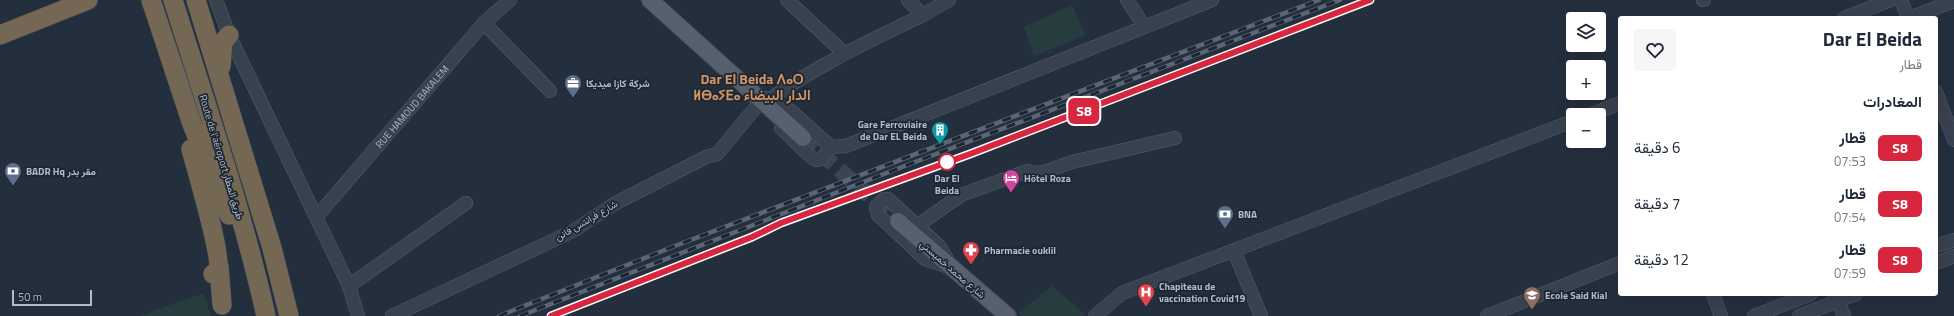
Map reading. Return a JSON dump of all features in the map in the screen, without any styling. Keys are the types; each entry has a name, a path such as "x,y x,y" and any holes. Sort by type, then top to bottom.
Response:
{"highway":[{"path":"0,28 72,0"},
{"path":"0,35 88,0"},
{"path":"148,0 156,28 162,35"},
{"path":"151,0 172,66 207,163 230,215 252,255"},
{"name":"Route de l'aéroport طريق المطار","path":"173,0 252,255 266,316"},
{"path":"196,0 272,248 289,316"},
{"path":"221,78 222,46 224,40 229,35"},
{"path":"172,66 174,87 207,212 222,305"}],"main road":[{"path":"650,0 803,138"},
{"name":"شارع محمد خميستي","path":"898,221 1008,316"}],"street":[{"path":"216,0 229,35 317,216 349,286 358,316"},
{"name":"RUE HAMOUD BAKALEM","path":"317,216 484,23 510,0"},
{"path":"787,0 844,53"},
{"path":"908,0 923,15"},
{"name":"شارع فرانتس فانن","path":"392,316 573,231 614,204 706,157 717,154 763,102 844,53 923,15 949,0"},
{"path":"1127,0 1144,26"},
{"path":"763,102 791,111 831,147 846,146 1212,0"},
{"path":"1849,16 1891,0"},
{"path":"1901,0 1907,16"},
{"path":"1913,16 1954,1"},
{"path":"484,23 550,91"},
{"path":"1938,97 1954,140"},
{"path":"763,102 812,158 817,160 821,159 831,147"},
{"path":"1606,109 1618,104"},
{"path":"1096,316 1122,293 1566,124"},
{"path":"917,226 961,195 1019,174 1028,171 1033,173 1044,172 1072,162 1175,138"},
{"path":"888,200 940,247 952,268 925,258 878,215 876,206 881,201 888,200"},
{"path":"349,286 466,203"},
{"path":"1938,245 1954,240"},
{"path":"1234,251 1261,316"},
{"path":"1938,262 1954,256"},
{"path":"1487,316 1618,264"},
{"path":"1714,296 1721,316"},
{"path":"1754,316 1806,296"},
{"path":"1799,316 1836,298 1846,296"},
{"path":"1836,298 1844,316"}],"green space":[{"path":"1072,5 1086,35 1034,56 1024,27"},
{"path":"1052,286 1085,314 1083,316 1022,316 1018,313"},
{"path":"204,293 211,316 139,316"}],"tunnel":[{"path":"803,138 898,221"}],"railway":[{"path":"499,316 675,246 1319,0"},
{"path":"520,316 902,167 1340,0"},
{"path":"551,316 752,237 781,223 970,154 1370,0"}],"train":[{"name":"S8","path":"551,316 752,237 781,223 970,154 1370,0"}],"place":[{"name":"شركة كازا ميديكا","path":"573,98"},
{"name":"Gare Ferroviaire de Dar EL Beida","path":"940,145"},
{"name":"Dar El Beida","path":"947,162"},
{"name":"BADR Hq مقر بدر","path":"13,186"},
{"name":"Hôtel Roza","path":"1011,193"},
{"name":"BNA","path":"1225,229"},
{"name":"Pharmacie ouklil","path":"971,265"},
{"name":"Chapiteau de vaccination Covid19","path":"1146,307"},
{"name":"Ecole Said Kial","path":"1532,310"}],"district":[{"name":"Dar El Beida ⴷⴰⵔ ⵍⴱⴰⵢⴹⴰ الدار البيضاء","path":"752,88"}]}
